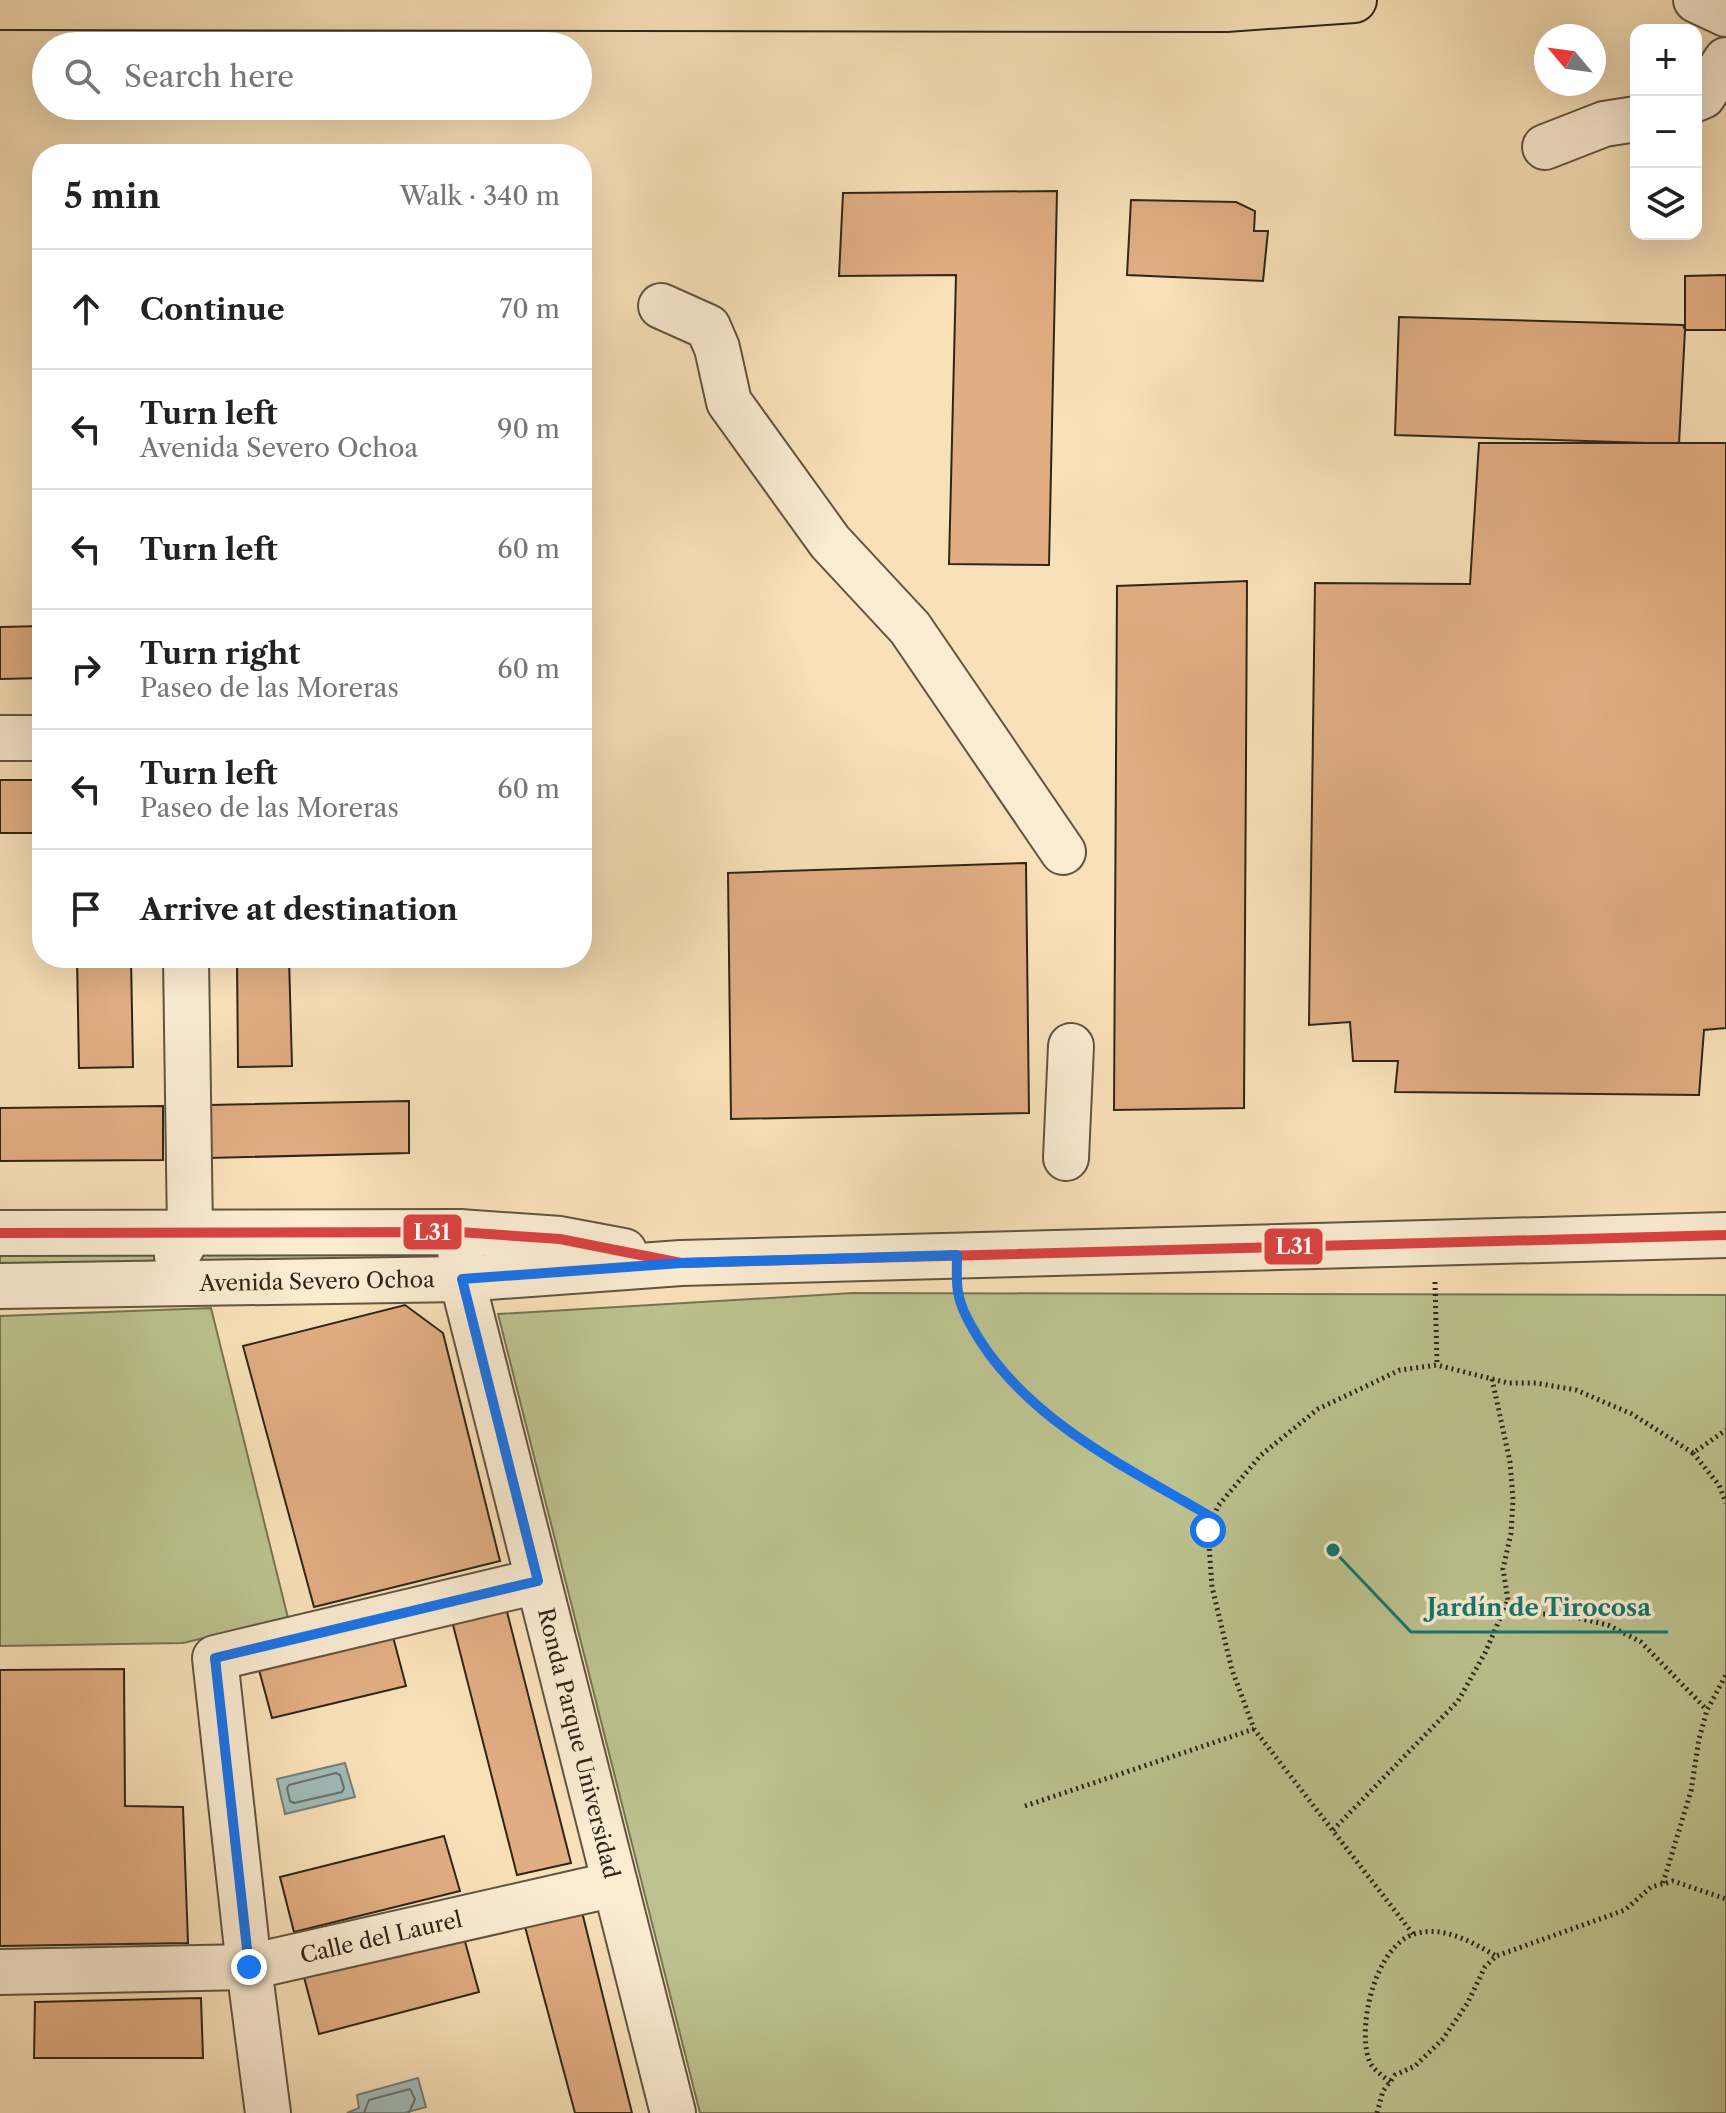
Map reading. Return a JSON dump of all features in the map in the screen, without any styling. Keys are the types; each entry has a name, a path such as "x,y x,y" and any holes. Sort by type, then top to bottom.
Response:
{"main road":[{"path":"0,7 1210,9 1354,0"}],"street":[{"path":"1696,0 1726,14"},
{"path":"1702,96 1726,60"},
{"path":"1545,147 1604,124 1630,120"},
{"path":"661,306 708,327 717,348 729,402 830,542 910,628 1063,852"},
{"path":"0,738 32,738"},
{"path":"163,1284 190,1232 186,968"},
{"path":"1066,1158 1071,1046"},
{"name":"Avenida Severo Ochoa","path":"0,1233 459,1232 560,1239 681,1263"},
{"name":"Ronda Parque Universidad","path":"459,1232 462,1279 673,2113"},
{"name":"Avenida Severo Ochoa","path":"0,1286 462,1279 681,1263 1726,1235"},
{"path":"268,2113 215,1658 538,1581"},
{"name":"Calle del Laurel","path":"0,1972 249,1967 615,1884"}],"path":[{"path":"1434,1242 1437,1365"},
{"path":"957,1255 958,1293 968,1321 991,1357 1030,1400 1091,1447 1213,1518"},
{"path":"1413,1934 1254,1729 1232,1670 1212,1587 1208,1530 1218,1506 1261,1455 1318,1409 1400,1370 1437,1365 1492,1379 1576,1390 1632,1414 1693,1453 1719,1485 1726,1503"},
{"path":"1333,1830 1458,1701 1485,1653 1508,1600 1503,1569 1511,1533 1513,1499 1510,1462 1492,1379"},
{"path":"1693,1453 1726,1430"},
{"path":"1508,1600 1528,1614 1561,1614 1608,1625 1641,1642 1707,1710"},
{"path":"1663,1884 1691,1791 1707,1710 1726,1675"},
{"path":"1025,1806 1254,1729"},
{"path":"1377,2113 1383,2091 1395,2075 1415,2066 1442,2040 1467,2004 1485,1967 1496,1956 1625,1910 1651,1887 1673,1881 1726,1899"},
{"path":"1390,2082 1369,2063 1364,2035 1380,1969 1394,1948 1413,1934 1440,1932 1458,1937 1496,1956"}],"green space":[{"path":"399,1242 400,1263 0,1265 0,1244"},
{"path":"853,1293 1726,1295 1726,2113 700,2113 498,1314"},
{"path":"211,1308 288,1618 183,1643 0,1646 0,1316"}],"water":[{"path":"345,1763 355,1797 285,1814 277,1779"},
{"path":"418,2078 426,2107 404,2113 347,2113 359,2108 357,2095"}],"building":[{"path":"1057,191 1049,565 949,564 956,275 839,276 843,193"},
{"path":"1131,200 1236,202 1255,211 1254,231 1268,231 1263,281 1127,275"},
{"path":"1726,275 1726,330 1685,330 1685,276"},
{"path":"1399,317 1683,325 1679,444 1395,435"},
{"path":"1479,443 1726,443 1726,1028 1704,1030 1699,1095 1395,1092 1398,1061 1353,1061 1350,1022 1309,1025 1315,583 1470,584"},
{"path":"1247,581 1244,1108 1114,1110 1117,586"},
{"path":"32,626 32,678 0,679 0,627"},
{"path":"0,780 32,780 32,833 0,833"},
{"path":"1026,863 1029,1113 731,1119 728,873"},
{"path":"77,968 131,968 133,1067 79,1068"},
{"path":"237,968 289,968 292,1066 238,1067"},
{"path":"409,1101 409,1153 209,1158 209,1105"},
{"path":"163,1106 163,1160 0,1161 0,1108"},
{"path":"405,1305 443,1333 500,1561 314,1607 243,1346"},
{"path":"505,1604 571,1863 517,1875 451,1617"},
{"path":"392,1633 406,1686 272,1718 258,1666"},
{"path":"124,1669 125,1806 183,1807 188,1943 0,1946 0,1670"},
{"path":"444,1836 460,1891 294,1932 280,1877"},
{"path":"581,1908 632,2113 575,2113 524,1923"},
{"path":"464,1938 479,1992 319,2034 304,1977"},
{"path":"201,1998 203,2058 34,2058 35,2002"}],"transit line":[{"name":"L31","path":"0,1233 459,1232 560,1239 681,1263 1726,1235"}],"place":[{"name":"Jardín de Tirocosa","path":"1333,1550"}],"route":[{"path":"249,1967 215,1658 538,1581 462,1279 681,1263 957,1255 958,1293 968,1321 991,1357 1030,1400 1091,1447 1213,1518 1208,1530"}]}
